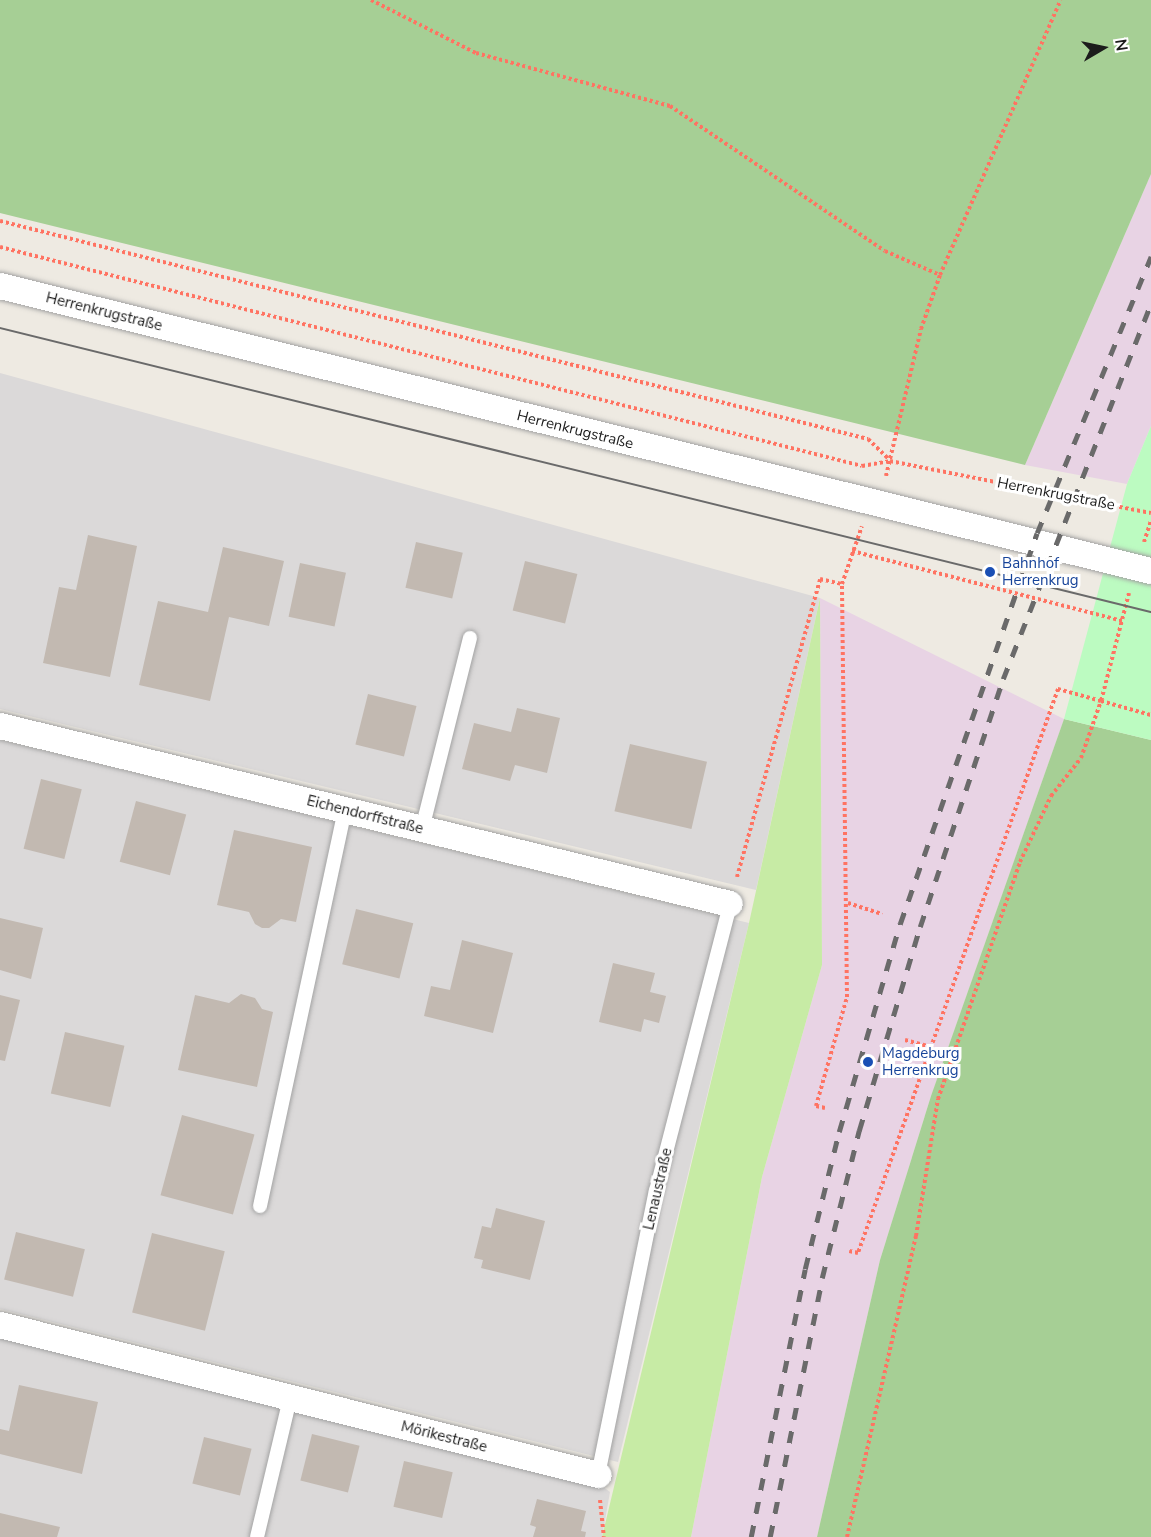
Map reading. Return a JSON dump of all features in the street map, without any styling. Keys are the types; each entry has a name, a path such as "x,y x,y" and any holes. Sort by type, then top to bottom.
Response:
{"street":[{"name":"Herrenkrugstraße","path":"0,286 1151,571"},
{"name":"Eichendorffstraße","path":"0,726 730,904"},
{"name":"Mörikestraße","path":"0,1325 598,1475"}],"lane":[{"path":"422,829 470,638"},
{"path":"260,1206 345,810"},
{"name":"Lenaustraße","path":"598,1475 656,1191 730,904"},
{"path":"257,1537 290,1399"}],"path":[{"path":"371,0 476,53 670,106 885,251 940,275"},
{"path":"878,505 921,329 940,275 1061,0"},
{"path":"0,221 868,439 890,461"},
{"name":"Herrenkrugstraße","path":"0,247 862,466 890,461 1151,513"},
{"path":"825,1108 816,1106 847,997 848,903 842,584 852,551 1122,621 1101,701 1081,758 1051,796 1020,862 938,1099 916,1236 847,1537"},
{"path":"730,904 820,579 842,584"},
{"path":"849,1251 858,1253 1058,689 1151,715"},
{"path":"848,903 882,914"},
{"path":"905,1040 932,1047"},
{"path":"598,1475 604,1537"}],"shaded area":[{"path":"1151,174 1151,426 1127,484 1025,465"},
{"path":"0,373 820,598 756,890 0,709"},
{"path":"820,598 1064,719 931,1096 880,1260 817,1537 691,1537 762,1177 822,965"},
{"path":"0,740 749,923 618,1462 0,1309"},
{"path":"0,1334 599,1484 610,1492 602,1537 0,1537"}],"green space":[{"path":"0,0 1151,0 1151,174 1025,465 0,213"},
{"path":"1151,426 1151,740 1064,719 1127,484"},
{"path":"820,598 822,965 762,1177 691,1537 602,1537 749,923"},
{"path":"1064,719 1151,740 1151,1537 817,1537 880,1260 931,1096"}],"building":[{"path":"88,535 137,546 110,677 43,663 59,587 76,590"},
{"path":"416,542 463,553 452,599 405,588"},
{"path":"223,547 284,561 269,626 229,617 210,701 139,685 158,601 208,612"},
{"path":"525,561 577,574 565,624 513,610"},
{"path":"300,563 346,573 335,627 289,617"},
{"path":"368,694 417,706 404,757 355,744"},
{"path":"517,708 560,718 547,773 515,765 510,781 462,769 474,723 511,732"},
{"path":"630,744 707,762 691,829 614,811"},
{"path":"41,779 82,789 64,859 24,849"},
{"path":"136,801 186,814 170,875 120,862"},
{"path":"234,830 312,847 296,922 281,919 269,928 262,928 255,924 249,912 217,905"},
{"path":"356,909 413,923 399,979 342,964"},
{"path":"0,918 43,928 31,979 0,970"},
{"path":"462,940 513,953 493,1033 424,1016 431,986 450,990"},
{"path":"613,963 655,973 650,992 666,996 659,1023 644,1019 641,1032 599,1022"},
{"path":"241,994 255,998 262,1009 273,1012 257,1087 178,1070 195,995 229,1003"},
{"path":"0,995 20,1000 5,1061 0,1060"},
{"path":"65,1032 124,1046 110,1107 51,1093"},
{"path":"182,1115 254,1134 233,1215 161,1195"},
{"path":"496,1208 545,1221 530,1280 481,1268 483,1260 474,1258 482,1226 491,1228"},
{"path":"16,1232 85,1249 73,1297 4,1280"},
{"path":"152,1233 225,1251 205,1331 132,1313"},
{"path":"19,1385 98,1402 82,1474 0,1454 0,1429 9,1431"},
{"path":"312,1434 360,1446 348,1492 300,1481"},
{"path":"204,1437 252,1449 240,1495 192,1484"},
{"path":"404,1461 453,1472 442,1518 393,1507"},
{"path":"537,1499 586,1511 581,1531 586,1532 585,1537 533,1537 536,1527 530,1525"},
{"path":"0,1513 60,1527 57,1537 0,1537"}],"tram line":[{"path":"0,328 1151,612"}],"railway":[{"path":"751,1537 805,1269 839,1132 900,924 1037,533 1151,257"},
{"path":"770,1537 822,1278 859,1131 920,927 1003,679 1151,304"}],"place":[{"name":"Bahnhof Herrenkrug","path":"990,572"},
{"name":"Magdeburg Herrenkrug","path":"868,1062"}]}
